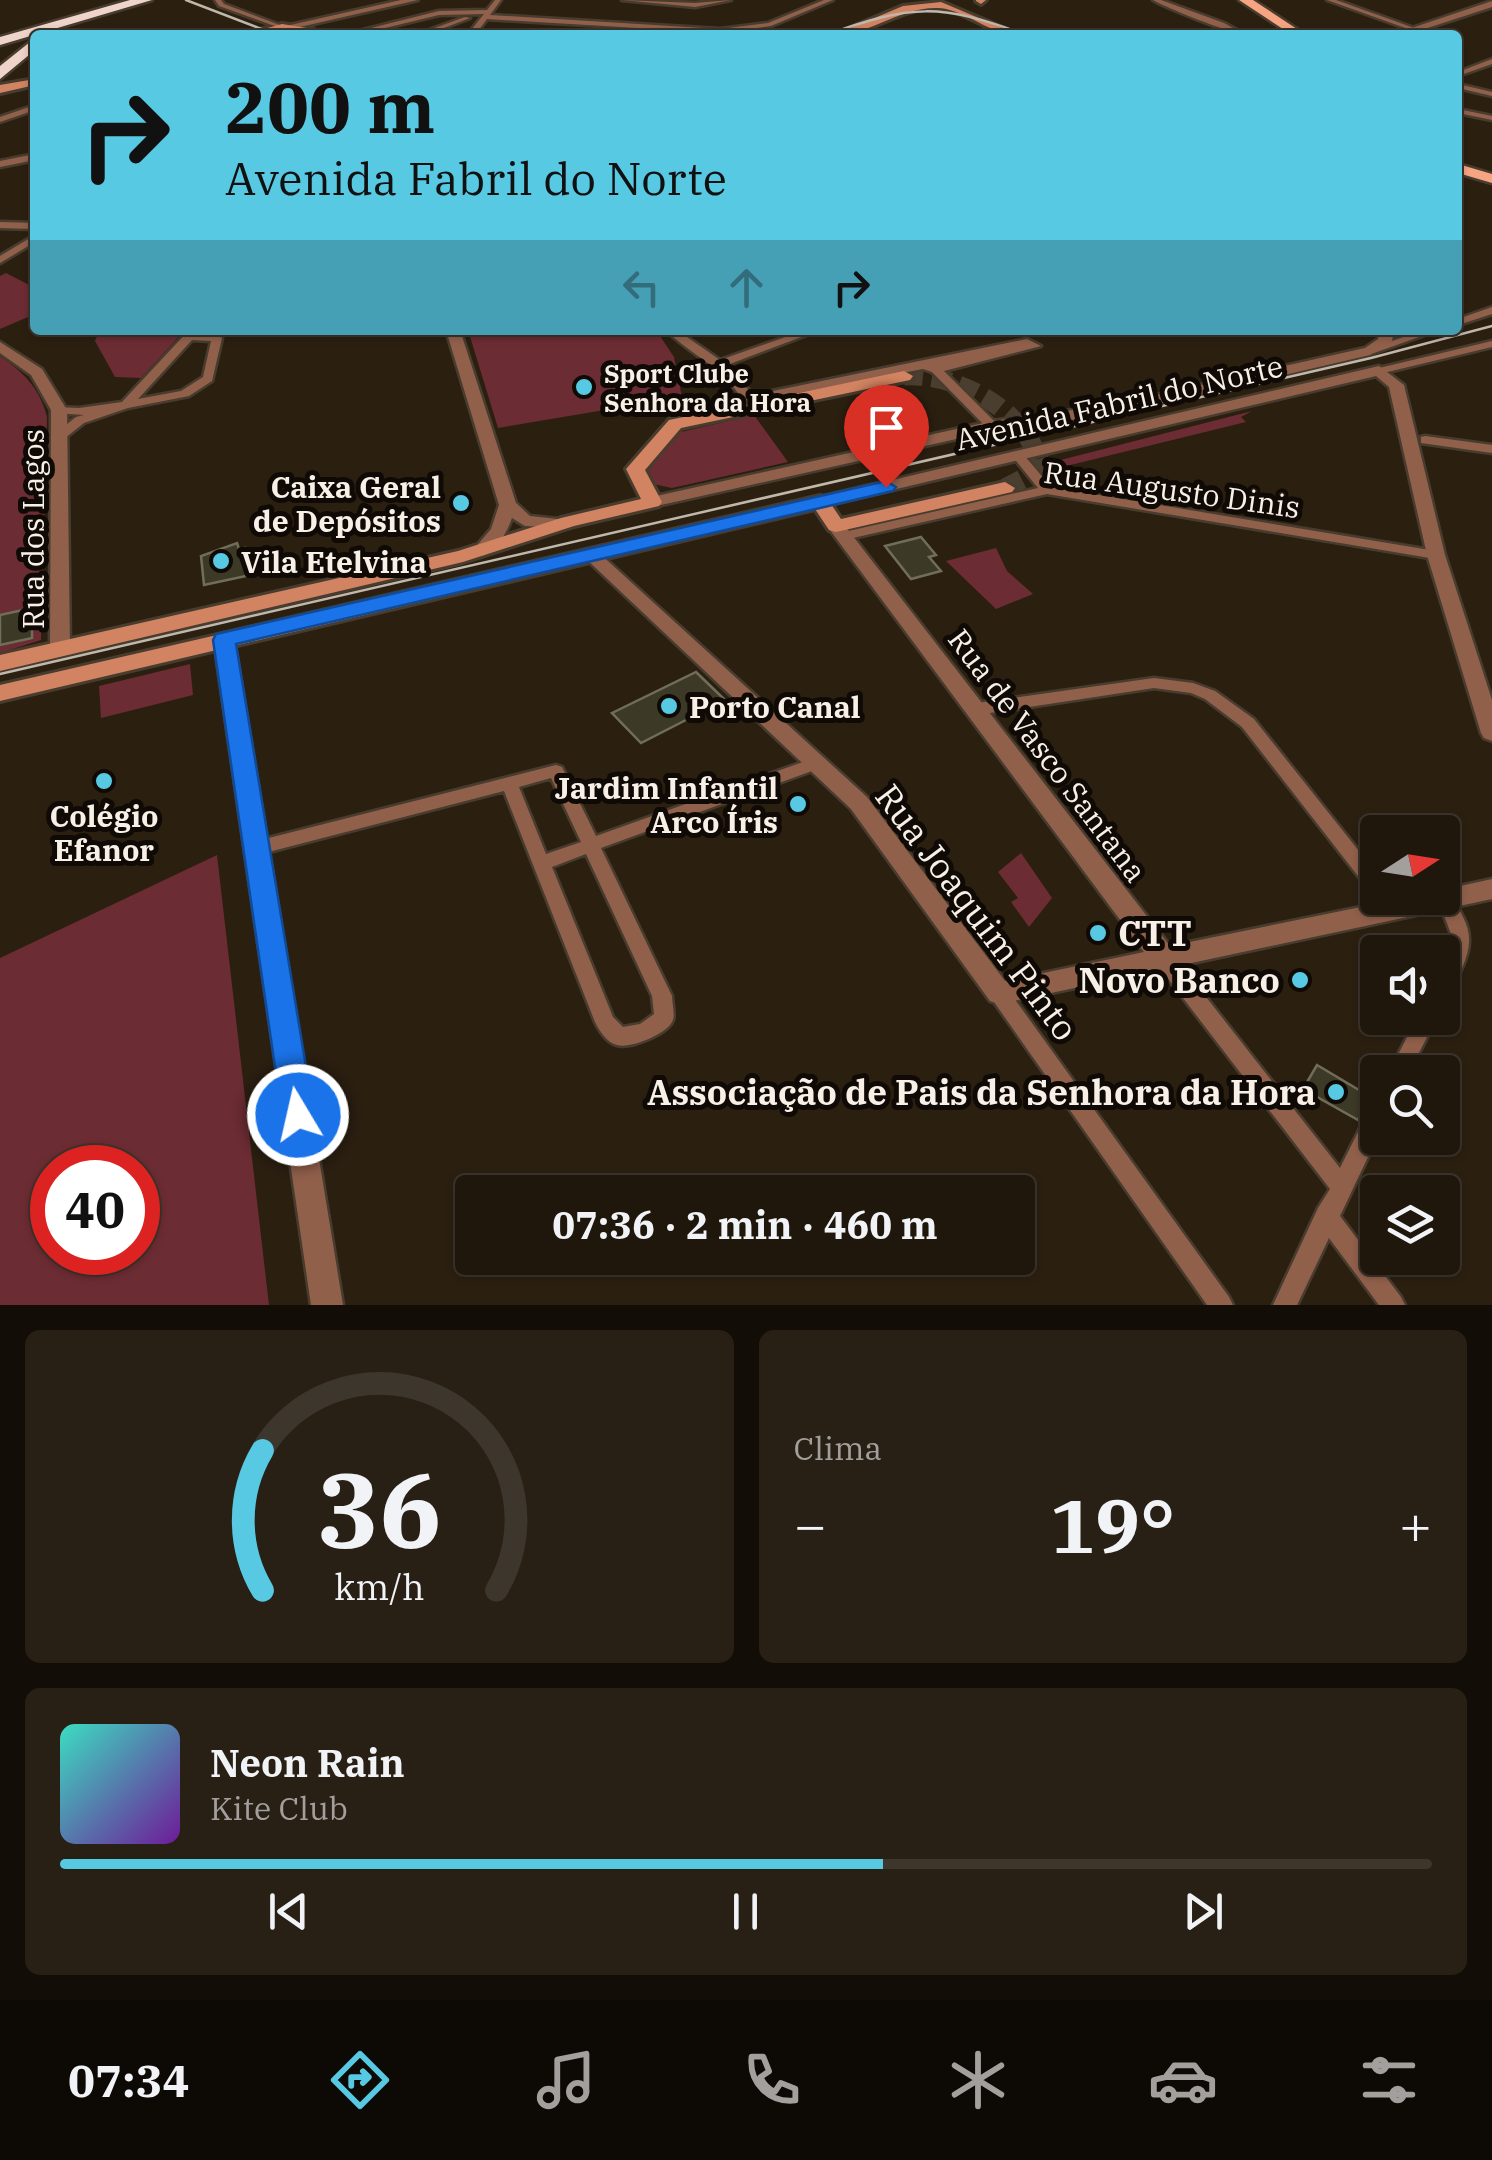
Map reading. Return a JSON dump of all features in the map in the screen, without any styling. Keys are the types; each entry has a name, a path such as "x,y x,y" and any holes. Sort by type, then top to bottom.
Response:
{"highway":[{"path":"39,30 145,0"},
{"path":"70,30 166,1"},
{"path":"0,41 30,33"},
{"path":"0,49 30,42"},
{"path":"0,74 30,46"}],"main road":[{"path":"840,30 917,0"},
{"path":"1245,0 1292,30"},
{"path":"841,30 907,8 981,1 1028,30"},
{"path":"940,4 1002,30"},
{"path":"269,30 286,26 301,30"},
{"path":"0,87 30,81"},
{"path":"1462,169 1492,179"},
{"path":"652,502 635,469 667,429 680,422 752,403 904,376"},
{"path":"841,531 1005,488"},
{"name":"Avenida Fabril do Norte","path":"0,663 482,550 562,524 652,502"},
{"name":"Avenida Fabril do Norte","path":"0,693 820,502"},
{"name":"Rua de Vasco Santana","path":"820,502 841,531"}],"street":[{"path":"218,0 221,5 286,26 414,0"},
{"path":"475,30 498,0"},
{"path":"625,0 695,5 728,0"},
{"path":"608,30 636,0"},
{"path":"368,30 434,14 740,30 769,24 830,0"},
{"path":"1156,0 1234,30"},
{"path":"1330,0 1414,29"},
{"path":"1411,30 1492,4"},
{"path":"435,30 486,14"},
{"path":"310,30 323,20"},
{"path":"1462,72 1492,61"},
{"path":"1462,87 1492,94"},
{"path":"0,120 30,109"},
{"path":"1462,111 1492,118"},
{"path":"0,164 30,158"},
{"path":"0,225 30,226"},
{"path":"0,260 30,241"},
{"path":"1462,321 1492,310"},
{"path":"61,435 80,420 126,404 190,335"},
{"path":"0,346 38,372 59,410 80,412 185,394 208,379 217,338 202,335"},
{"path":"455,335 508,505 525,521 562,524"},
{"path":"677,335 717,365 752,403 1036,346 1027,342 930,367"},
{"path":"717,365 800,335"},
{"path":"1370,351 1386,341 1386,335"},
{"name":"Avenida Fabril do Norte","path":"652,502 992,426 1116,410 1370,351 1419,335"},
{"name":"Avenida Fabril do Norte","path":"820,502 1492,344"},
{"path":"930,367 992,426"},
{"path":"1379,371 1396,386 1436,555 1492,732"},
{"name":"Rua dos Lagos","path":"59,410 60,648"},
{"path":"1426,440 1492,449"},
{"path":"1019,457 1047,490"},
{"name":"Rua Augusto Dinis","path":"841,531 1047,490 1436,555"},
{"path":"482,550 499,530 508,505"},
{"name":"Rua de Vasco Santana","path":"841,531 1340,1185"},
{"name":"Rua Joaquim Pinto","path":"592,556 860,803 1221,1305"},
{"path":"224,640 327,1305"},
{"path":"977,709 1154,682 1193,688 1210,695 1248,723 1360,866"},
{"path":"542,863 814,764"},
{"path":"258,848 556,771 662,996 664,1018 645,1032 619,1036 605,1022 509,784"},
{"path":"1460,894 1488,887"},
{"path":"999,993 1163,957 1360,905"},
{"path":"1455,915 1463,948 1460,954"},
{"path":"1285,1305 1360,1147"},
{"path":"1326,1216 1393,1305"}],"shaded area":[{"path":"6,273 30,285 30,316 0,329 0,276"},
{"path":"97,335 180,335 141,378 115,377 95,341"},
{"name":"Sport Clube Senhora da Hora","path":"470,335 659,335 674,357 682,397 498,428"},
{"path":"0,356 29,382 47,417 41,640 0,653"},
{"path":"1252,411 1241,417 1246,422 1046,471 1041,465"},
{"path":"754,415 788,462 672,488 653,484 648,468 681,432"},
{"path":"996,548 1007,571 1033,594 996,609 946,561"},
{"path":"190,664 193,695 101,718 99,686"},
{"path":"1021,853 1052,898 1029,927 1011,902 1018,898 998,872"},
{"path":"217,855 269,1305 0,1305 0,958"}],"building":[{"path":"921,537 936,555 929,557 941,571 911,579 885,546"},
{"name":"Vila Etelvina","path":"237,543 239,549 245,548 246,576 204,585 201,556"},
{"path":"32,608 32,638 0,645 0,615"},
{"name":"Porto Canal","path":"696,672 725,700 641,743 612,713"},
{"name":"Associação de Pais da Senhora da Hora","path":"1317,1065 1360,1091 1358,1120 1303,1089"}],"tunnel":[{"path":"904,376 945,381 965,388 985,397 1018,425 1039,460 1030,475 1005,488"}],"tram line":[{"path":"186,0 264,30"},
{"path":"841,30 881,17 926,11 971,17 1011,30"},
{"path":"1462,334 1492,326"},
{"path":"0,674 1458,335"}],"place":[{"name":"Sport Clube Senhora da Hora","path":"584,387"},
{"name":"Caixa Geral de Depósitos","path":"461,503"},
{"name":"Vila Etelvina","path":"221,561"},
{"name":"Porto Canal","path":"669,706"},
{"name":"Colégio Efanor","path":"104,781"},
{"name":"Jardim Infantil Arco Íris","path":"798,804"},
{"name":"CTT","path":"1098,933"},
{"name":"Novo Banco","path":"1300,980"},
{"name":"Associação de Pais da Senhora da Hora","path":"1336,1092"}],"route":[{"path":"298,1115 224,640 886,487"}]}
